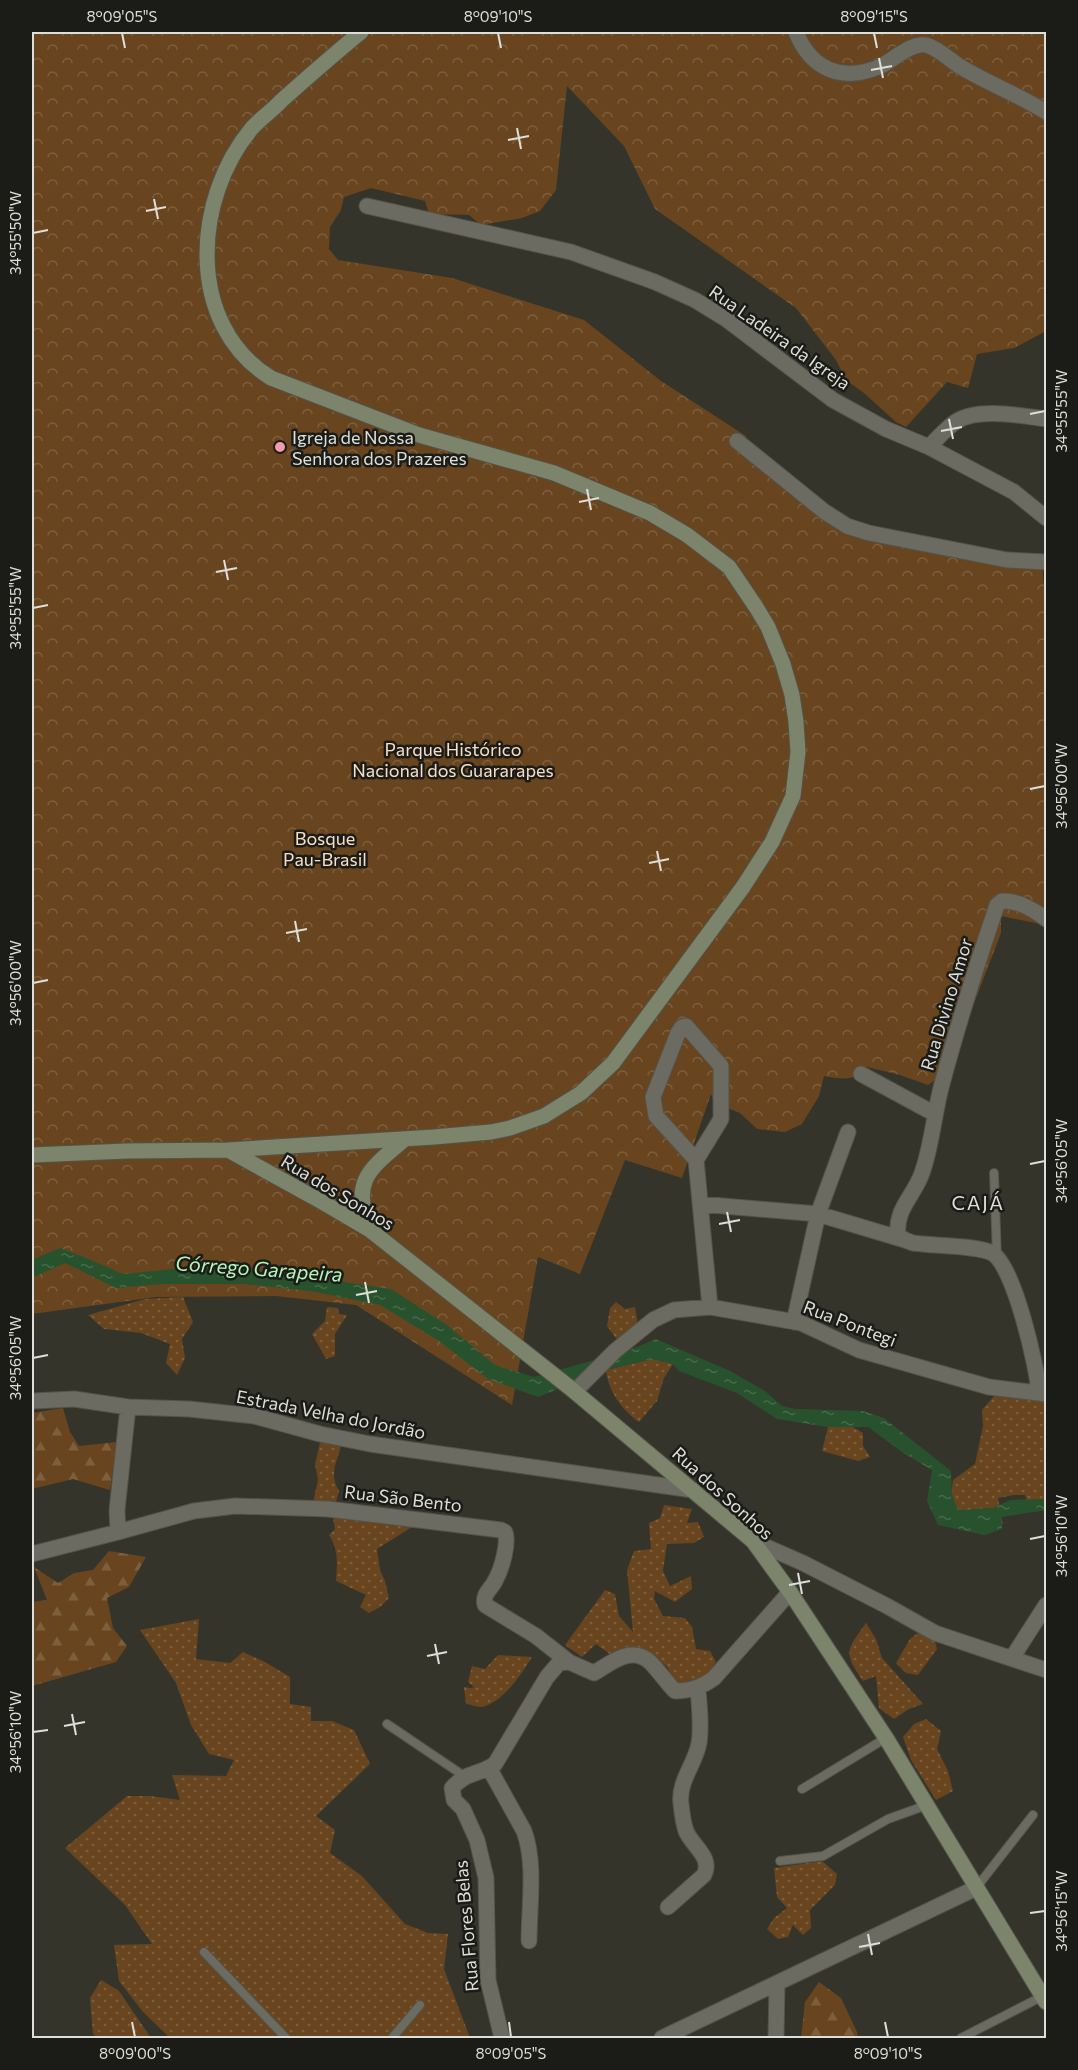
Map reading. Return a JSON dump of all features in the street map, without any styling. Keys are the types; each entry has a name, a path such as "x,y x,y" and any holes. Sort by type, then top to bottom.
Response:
{"main road":[{"path":"32,1155 147,1150 228,1150 405,1139 491,1132 543,1116 581,1093 613,1063 743,887 772,842 793,796 798,752 792,695 783,664 768,627 729,567 687,535 650,513 554,473 419,435 271,378 250,363 224,326 207,274 211,214 221,180 234,153 253,128 320,66 361,32"},
{"path":"370,1230 361,1203 364,1184 375,1165 405,1139"},
{"name":"Rua dos Sonhos","path":"228,1150 370,1230 536,1361 576,1386 753,1541 790,1592 886,1738 976,1888 1045,1996"}],"street":[{"path":"796,32 802,47 810,57 820,66 836,72 867,70 880,66 914,47 927,45 988,82 1047,112"},
{"name":"Rua Ladeira da Igreja","path":"367,206 571,252 655,282 695,300 726,319 833,400 886,429 929,447 1014,492 1047,518"},
{"path":"929,447 957,421 970,415 1009,415 1047,419"},
{"path":"737,441 825,512 847,526 868,533 1007,560 1047,562"},
{"name":"Rua Divino Amor","path":"905,1240 898,1235 898,1214 915,1188 922,1172 942,1085 997,905 1002,901 1016,902 1047,919"},
{"path":"696,1160 656,1116 653,1097 678,1033 682,1027 686,1026 721,1066 721,1119 696,1160 710,1307"},
{"path":"861,1074 935,1114"},
{"path":"794,1322 818,1214 848,1132"},
{"path":"700,1204 818,1214 931,1246 991,1253 997,1258 1014,1292 1042,1393"},
{"name":"Rua Pontegi","path":"576,1386 653,1320 674,1310 710,1307 794,1322 820,1331 840,1343 884,1358 989,1387 1042,1393"},
{"name":"Estrada Velha do Jordão","path":"32,1401 74,1399 128,1407 254,1416 320,1434 370,1444 693,1490"},
{"path":"118,1533 117,1510 128,1407"},
{"name":"Rua São Bento","path":"32,1554 194,1511 235,1506 328,1509 501,1530 505,1532 506,1537 500,1570 496,1580 485,1594 485,1605 555,1649 569,1662"},
{"path":"753,1541 887,1605 935,1633 1047,1670"},
{"path":"464,1776 482,1772 501,1756 519,1721 547,1677 559,1663 569,1662 594,1673 618,1658 635,1655 649,1661 675,1691 698,1688 714,1678 790,1592"},
{"path":"1012,1658 1047,1605"},
{"path":"669,1907 704,1875 707,1866 706,1859 686,1832 680,1802 683,1780 699,1743 698,1688"},
{"path":"489,1768 528,1842 530,1860 529,1941"},
{"name":"Rua Flores Belas","path":"464,1776 452,1788 453,1795 463,1809 477,1840 486,1878 488,1980 502,2038"},
{"path":"662,2038 976,1888"},
{"path":"776,2038 777,1983"}],"lane":[{"path":"994,1173 997,1258"},
{"path":"387,1724 464,1776"},
{"path":"802,1789 886,1738"},
{"path":"780,1861 823,1856 888,1818 927,1805"},
{"path":"976,1888 1034,1815"},
{"path":"204,1952 286,2038"},
{"path":"961,2038 1045,1996"},
{"path":"392,2038 420,2005"}],"green space":[{"name":"Parque Histórico Nacional dos Guararapes","path":"32,32 1046,32 1046,331 1014,348 977,354 968,388 947,382 906,427 896,422 846,380 836,360 796,308 655,209 624,146 567,86 556,190 540,211 522,218 481,225 469,215 429,214 425,201 371,188 344,197 341,210 330,227 329,249 338,260 452,278 584,320 661,381 746,436 753,463 840,522 1042,565 1046,610 1046,925 1001,916 1001,933 948,1071 928,1085 867,1067 853,1077 824,1076 819,1096 802,1124 785,1132 757,1129 740,1113 715,1103 711,1094 682,1178 625,1160 580,1274 538,1257 512,1405 356,1305 276,1296 156,1297 32,1314"},
{"path":"183,1297 193,1322 182,1339 185,1358 177,1375 166,1363 170,1344 141,1333 104,1329 88,1315 145,1299"},
{"path":"616,1302 625,1309 635,1307 638,1325 618,1341 607,1326 610,1308"},
{"path":"327,1307 338,1308 339,1314 347,1315 335,1334 335,1356 326,1359 312,1334 325,1321"},
{"path":"652,1359 673,1364 664,1378 657,1401 639,1422 617,1399 607,1378 606,1370"},
{"path":"995,1395 1036,1398 1046,1402 1046,1510 1030,1512 1025,1495 998,1498 1003,1524 985,1535 954,1528 951,1495 953,1480 975,1464 983,1426 982,1410"},
{"path":"63,1408 70,1432 79,1446 117,1442 110,1490 73,1479 32,1489 32,1413"},
{"path":"828,1427 853,1427 863,1433 863,1446 870,1457 858,1461 822,1451"},
{"path":"321,1438 342,1442 334,1473 339,1491 335,1505 313,1503 318,1480 315,1464"},
{"path":"664,1505 692,1509 687,1523 698,1522 704,1537 694,1543 667,1544 663,1571 670,1586 691,1576 692,1589 675,1602 655,1591 654,1599 663,1616 685,1618 692,1627 696,1649 710,1651 716,1662 706,1677 691,1690 675,1683 667,1667 653,1654 631,1649 611,1655 596,1644 582,1657 565,1645 605,1590 615,1594 619,1616 633,1632 627,1570 634,1551 651,1549 649,1523 660,1518"},
{"path":"339,1515 409,1522 412,1527 377,1549 380,1570 389,1598 369,1613 360,1607 366,1595 336,1581 336,1552 329,1535 335,1529 333,1518"},
{"path":"109,1551 146,1557 129,1587 107,1598 113,1628 127,1646 116,1662 32,1686 32,1602 47,1600 34,1567 58,1583 74,1573 93,1570"},
{"path":"199,1619 196,1659 230,1663 243,1652 290,1677 290,1704 311,1707 311,1721 332,1721 354,1730 370,1764 316,1816 335,1830 330,1853 362,1876 405,1924 428,1933 448,1934 444,1969 470,2038 170,2038 143,2012 119,1981 114,1945 152,1944 125,1905 65,1848 127,1796 180,1800 172,1775 226,1776 234,1760 209,1754 191,1725 176,1683 140,1630"},
{"path":"866,1623 876,1639 882,1658 923,1704 909,1709 894,1719 879,1708 876,1676 863,1681 852,1664 851,1646"},
{"path":"918,1633 934,1637 937,1649 918,1675 906,1673 896,1663 910,1639"},
{"path":"498,1655 532,1657 511,1687 496,1701 480,1707 466,1704 464,1687 474,1687 468,1682 472,1666 485,1669"},
{"path":"926,1719 941,1731 937,1749 948,1771 953,1791 936,1800 911,1760 903,1737 914,1724"},
{"path":"822,1861 837,1874 835,1885 810,1910 811,1928 803,1935 793,1925 788,1937 778,1939 767,1929 774,1918 787,1908 777,1897 774,1868"},
{"path":"101,1980 119,1991 151,2038 98,2038 93,2034 90,1998"},
{"path":"819,1982 841,1998 858,2038 801,2038 805,2002"}],"water":[{"path":"60,1248 123,1274 213,1265 391,1289 447,1325 495,1365 534,1377 627,1351 656,1339 730,1371 765,1391 782,1406 795,1409 863,1411 884,1418 951,1471 952,1495 958,1510 992,1508 1011,1500 1046,1499 1046,1510 1002,1517 1002,1529 985,1535 938,1525 927,1501 932,1470 868,1427 828,1427 777,1419 737,1393 679,1371 673,1364 652,1359 606,1370 538,1397 488,1379 439,1341 380,1305 310,1291 245,1284 162,1284 116,1288 65,1263 32,1278 32,1260"}],"place":[{"name":"Igreja de Nossa Senhora dos Prazeres","path":"280,447"}],"district":[{"name":"CAJÁ","path":"978,1202"}],"park label":[{"name":"Bosque Pau-Brasil","path":"325,848"}],"water label":[{"name":"Córrego Garapeira","path":"259,1268"}]}
